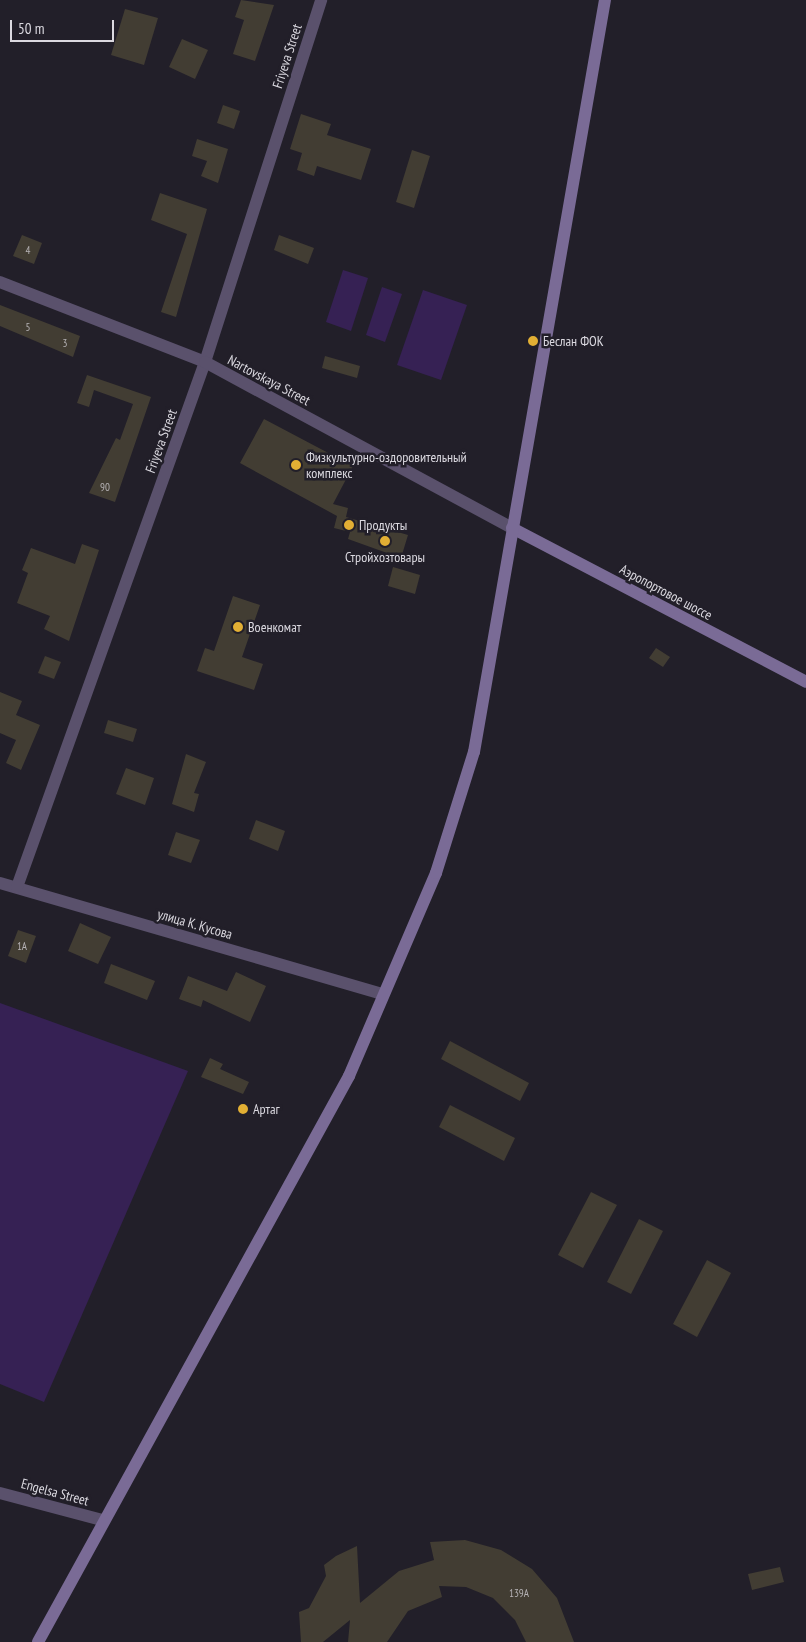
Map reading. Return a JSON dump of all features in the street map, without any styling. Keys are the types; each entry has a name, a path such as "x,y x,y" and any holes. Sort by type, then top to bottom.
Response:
{"main road":[{"path":"38,1642 102,1520 348,1076 382,994 436,874 474,752 605,0"},
{"name":"Аэропортовое шоссе","path":"512,528 806,682"}],"street":[{"name":"Friyeva Street","path":"17,888 205,362 321,0"},
{"name":"Nartovskaya Street","path":"0,282 205,362 512,528"},
{"name":"улица К. Кусова","path":"0,883 382,994"},
{"name":"Engelsa Street","path":"0,1493 102,1520"}],"shaded area":[{"path":"343,270 368,278 351,331 326,322"},
{"path":"382,287 402,294 385,342 366,335"},
{"path":"423,290 467,305 441,380 397,365"},
{"path":"0,1003 188,1071 44,1402 0,1384"}],"building":[{"path":"241,0 274,5 255,61 233,54 244,20 235,17"},
{"path":"125,9 158,18 144,65 111,55"},
{"path":"182,39 208,50 195,79 169,67"},
{"path":"223,105 240,111 234,129 217,123"},
{"path":"301,114 331,124 327,135 371,149 361,180 317,166 314,176 297,170 302,153 290,149"},
{"path":"197,139 228,149 218,183 201,176 207,161 192,156"},
{"path":"412,150 430,156 414,208 396,202"},
{"path":"160,193 207,209 176,317 161,312 187,234 151,220"},
{"path":"22,235 42,243 34,264 13,256"},
{"path":"279,235 314,248 308,264 274,250"},
{"path":"0,305 80,336 73,357 0,326"},
{"path":"325,356 360,366 357,378 322,368"},
{"path":"87,375 151,397 115,502 89,493 116,438 120,440 133,404 94,390 89,407 77,403"},
{"name":"Физкультурно-оздоровительный комплекс","path":"264,419 353,466 333,504 348,508 346,517 408,535 401,558 348,539 350,532 334,528 337,516 240,463"},
{"path":"82,544 99,550 69,641 44,629 50,616 17,603 28,573 22,570 31,548 75,564"},
{"path":"393,567 420,575 415,594 388,586"},
{"name":"Военкомат","path":"233,596 260,605 242,657 263,664 254,690 197,671 205,648 214,651"},
{"path":"656,648 670,657 663,667 649,658"},
{"path":"45,656 61,662 54,679 38,673"},
{"path":"0,692 22,701 16,715 40,725 21,770 6,763 16,740 0,733"},
{"path":"108,720 137,729 133,742 104,733"},
{"path":"186,754 206,762 194,793 199,794 194,812 172,804"},
{"path":"126,768 154,778 145,805 116,794"},
{"path":"256,820 285,831 278,851 249,839"},
{"path":"176,832 200,840 191,863 168,855"},
{"path":"80,923 111,937 98,964 68,951"},
{"path":"18,930 36,936 26,963 8,956"},
{"path":"111,964 155,981 147,1000 104,983"},
{"path":"236,972 266,986 250,1022 203,1000 201,1007 179,999 188,976 227,991"},
{"path":"450,1041 529,1083 520,1101 441,1059"},
{"path":"210,1058 223,1064 220,1069 249,1082 243,1094 201,1077"},
{"path":"450,1105 515,1138 504,1161 439,1127"},
{"path":"591,1192 617,1205 583,1268 558,1255"},
{"path":"639,1219 663,1231 631,1294 607,1282"},
{"path":"707,1260 731,1273 697,1337 673,1324"},
{"path":"465,1540 501,1550 532,1569 557,1598 574,1642 526,1642 515,1620 493,1598 466,1587 439,1586 442,1597 408,1611 387,1642 348,1642 350,1620 323,1642 301,1642 299,1612 309,1608 326,1576 324,1565 336,1556 357,1546 360,1603 399,1571 434,1560 430,1542"},
{"path":"780,1567 784,1582 752,1590 748,1574"}],"place":[{"name":"Беслан ФОК","path":"533,341"},
{"name":"Физкультурно-оздоровительный комплекс","path":"296,465"},
{"name":"Продукты","path":"349,525"},
{"name":"Стройхозтовары","path":"385,541"},
{"name":"Военкомат","path":"238,627"},
{"name":"Артаг","path":"243,1109"}]}
